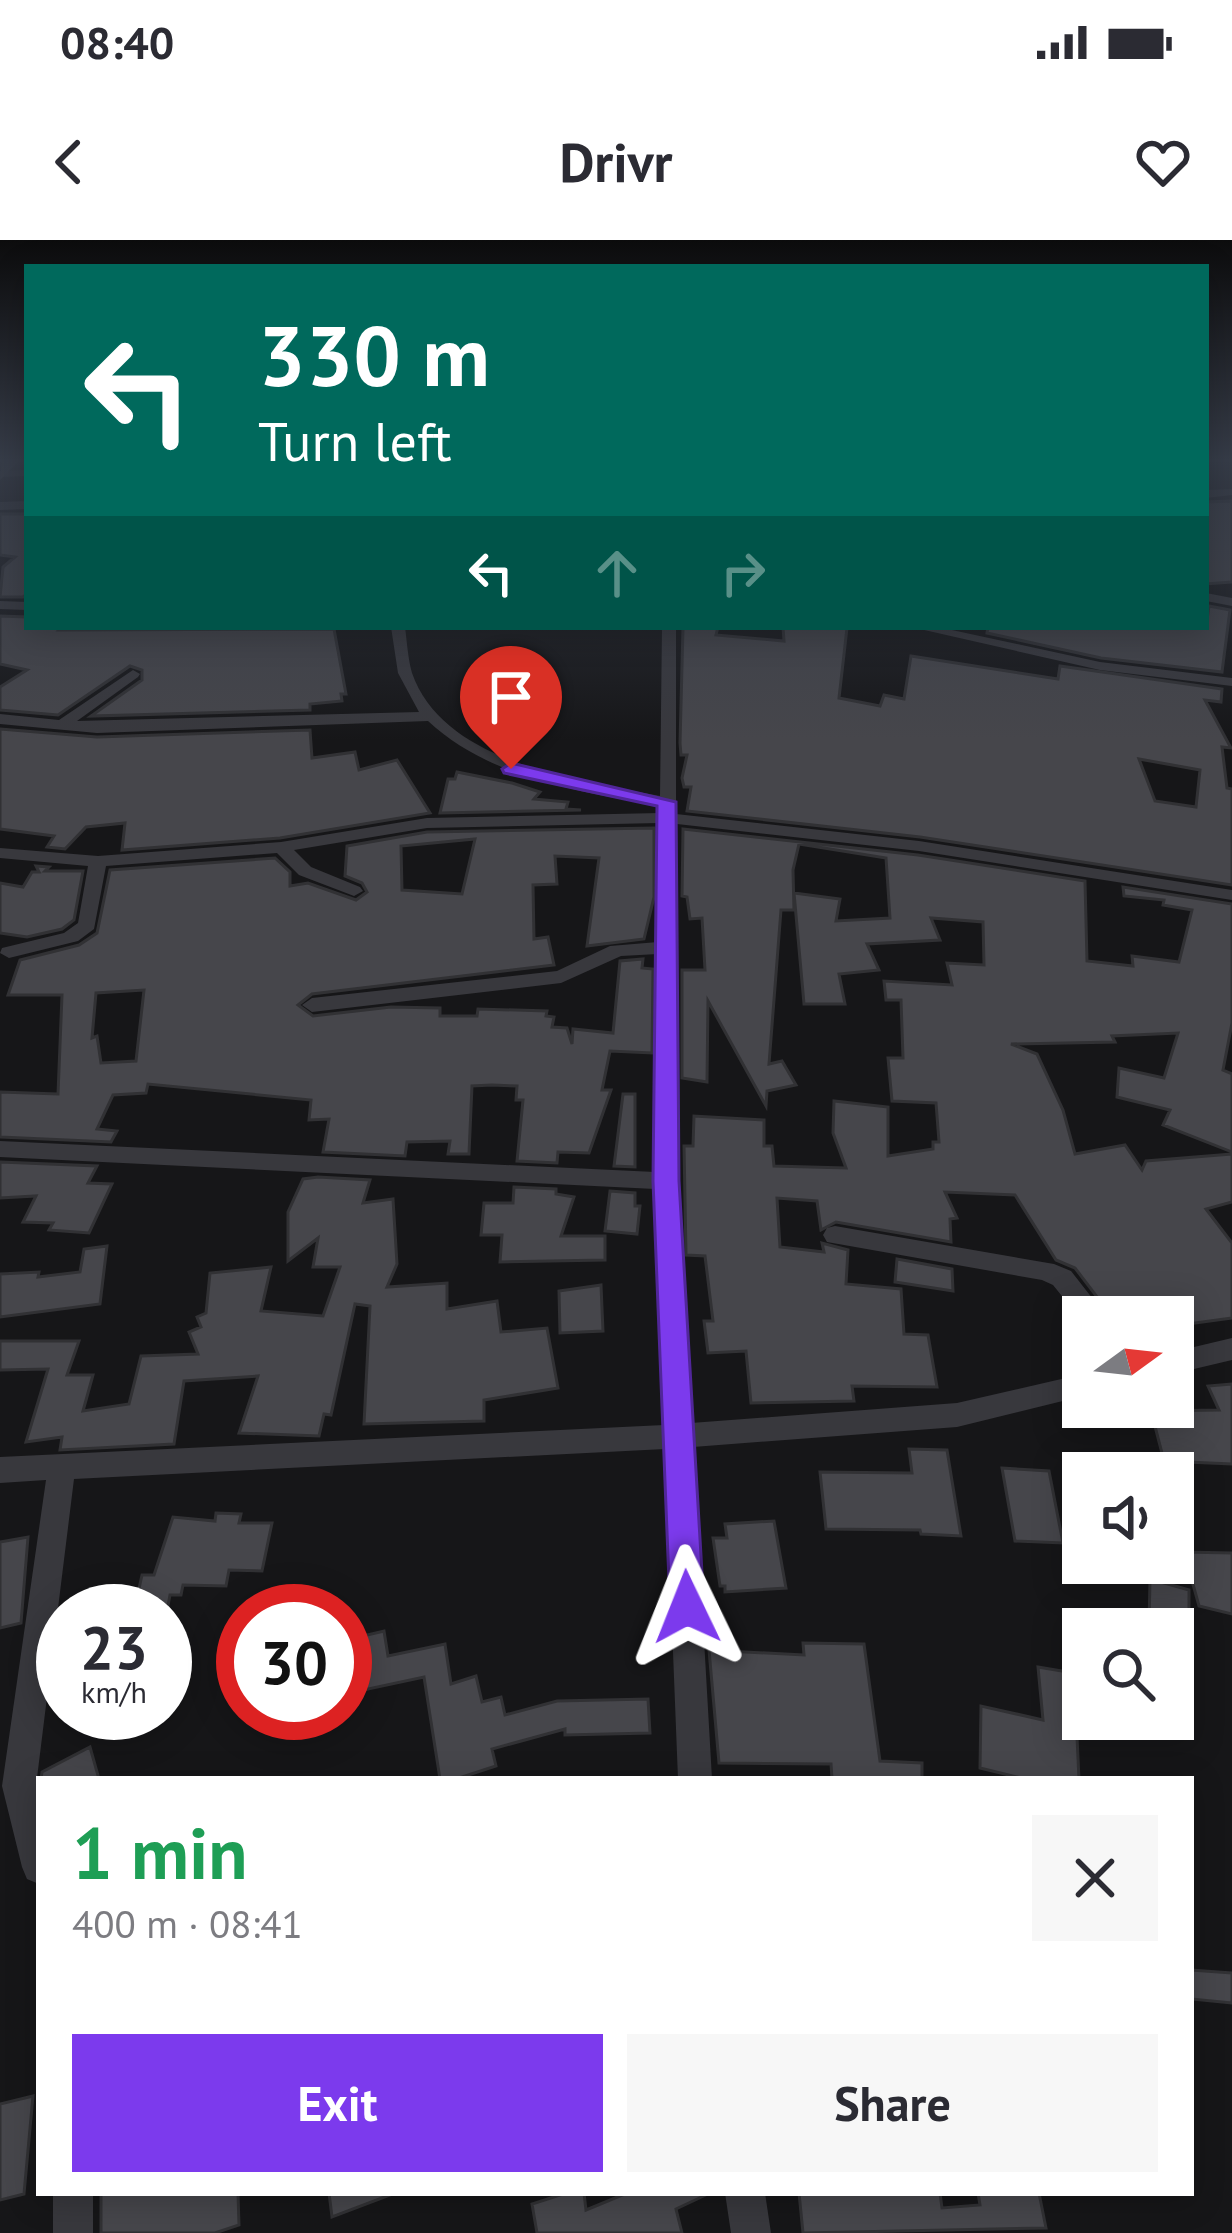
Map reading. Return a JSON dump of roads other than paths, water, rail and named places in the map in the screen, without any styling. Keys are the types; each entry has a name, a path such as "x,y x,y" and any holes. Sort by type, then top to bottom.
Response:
{"street":[{"path":"398,630 410,681 430,716 465,745 511,769 666,810 1232,896"},
{"path":"669,630 666,1181 695,1776"},
{"path":"938,630 1100,666 1232,682"},
{"path":"63,724 133,674"},
{"path":"0,719 140,727 430,716"},
{"path":"0,853 98,861 281,847 427,824 666,810"},
{"path":"281,847 305,871 354,891"},
{"path":"9,952 71,937 87,925 98,861"},
{"path":"312,1005 561,977 616,950 665,949"},
{"path":"0,1149 666,1181"},
{"path":"835,1235 1045,1271 1062,1279 1076,1296"},
{"path":"1194,1358 1232,1349"},
{"path":"0,1470 680,1436 957,1415 1062,1390"},
{"path":"36,1855 19,1786 62,1466"},
{"path":"73,2233 74,2196"},
{"path":"745,2196 751,2233"}]}
